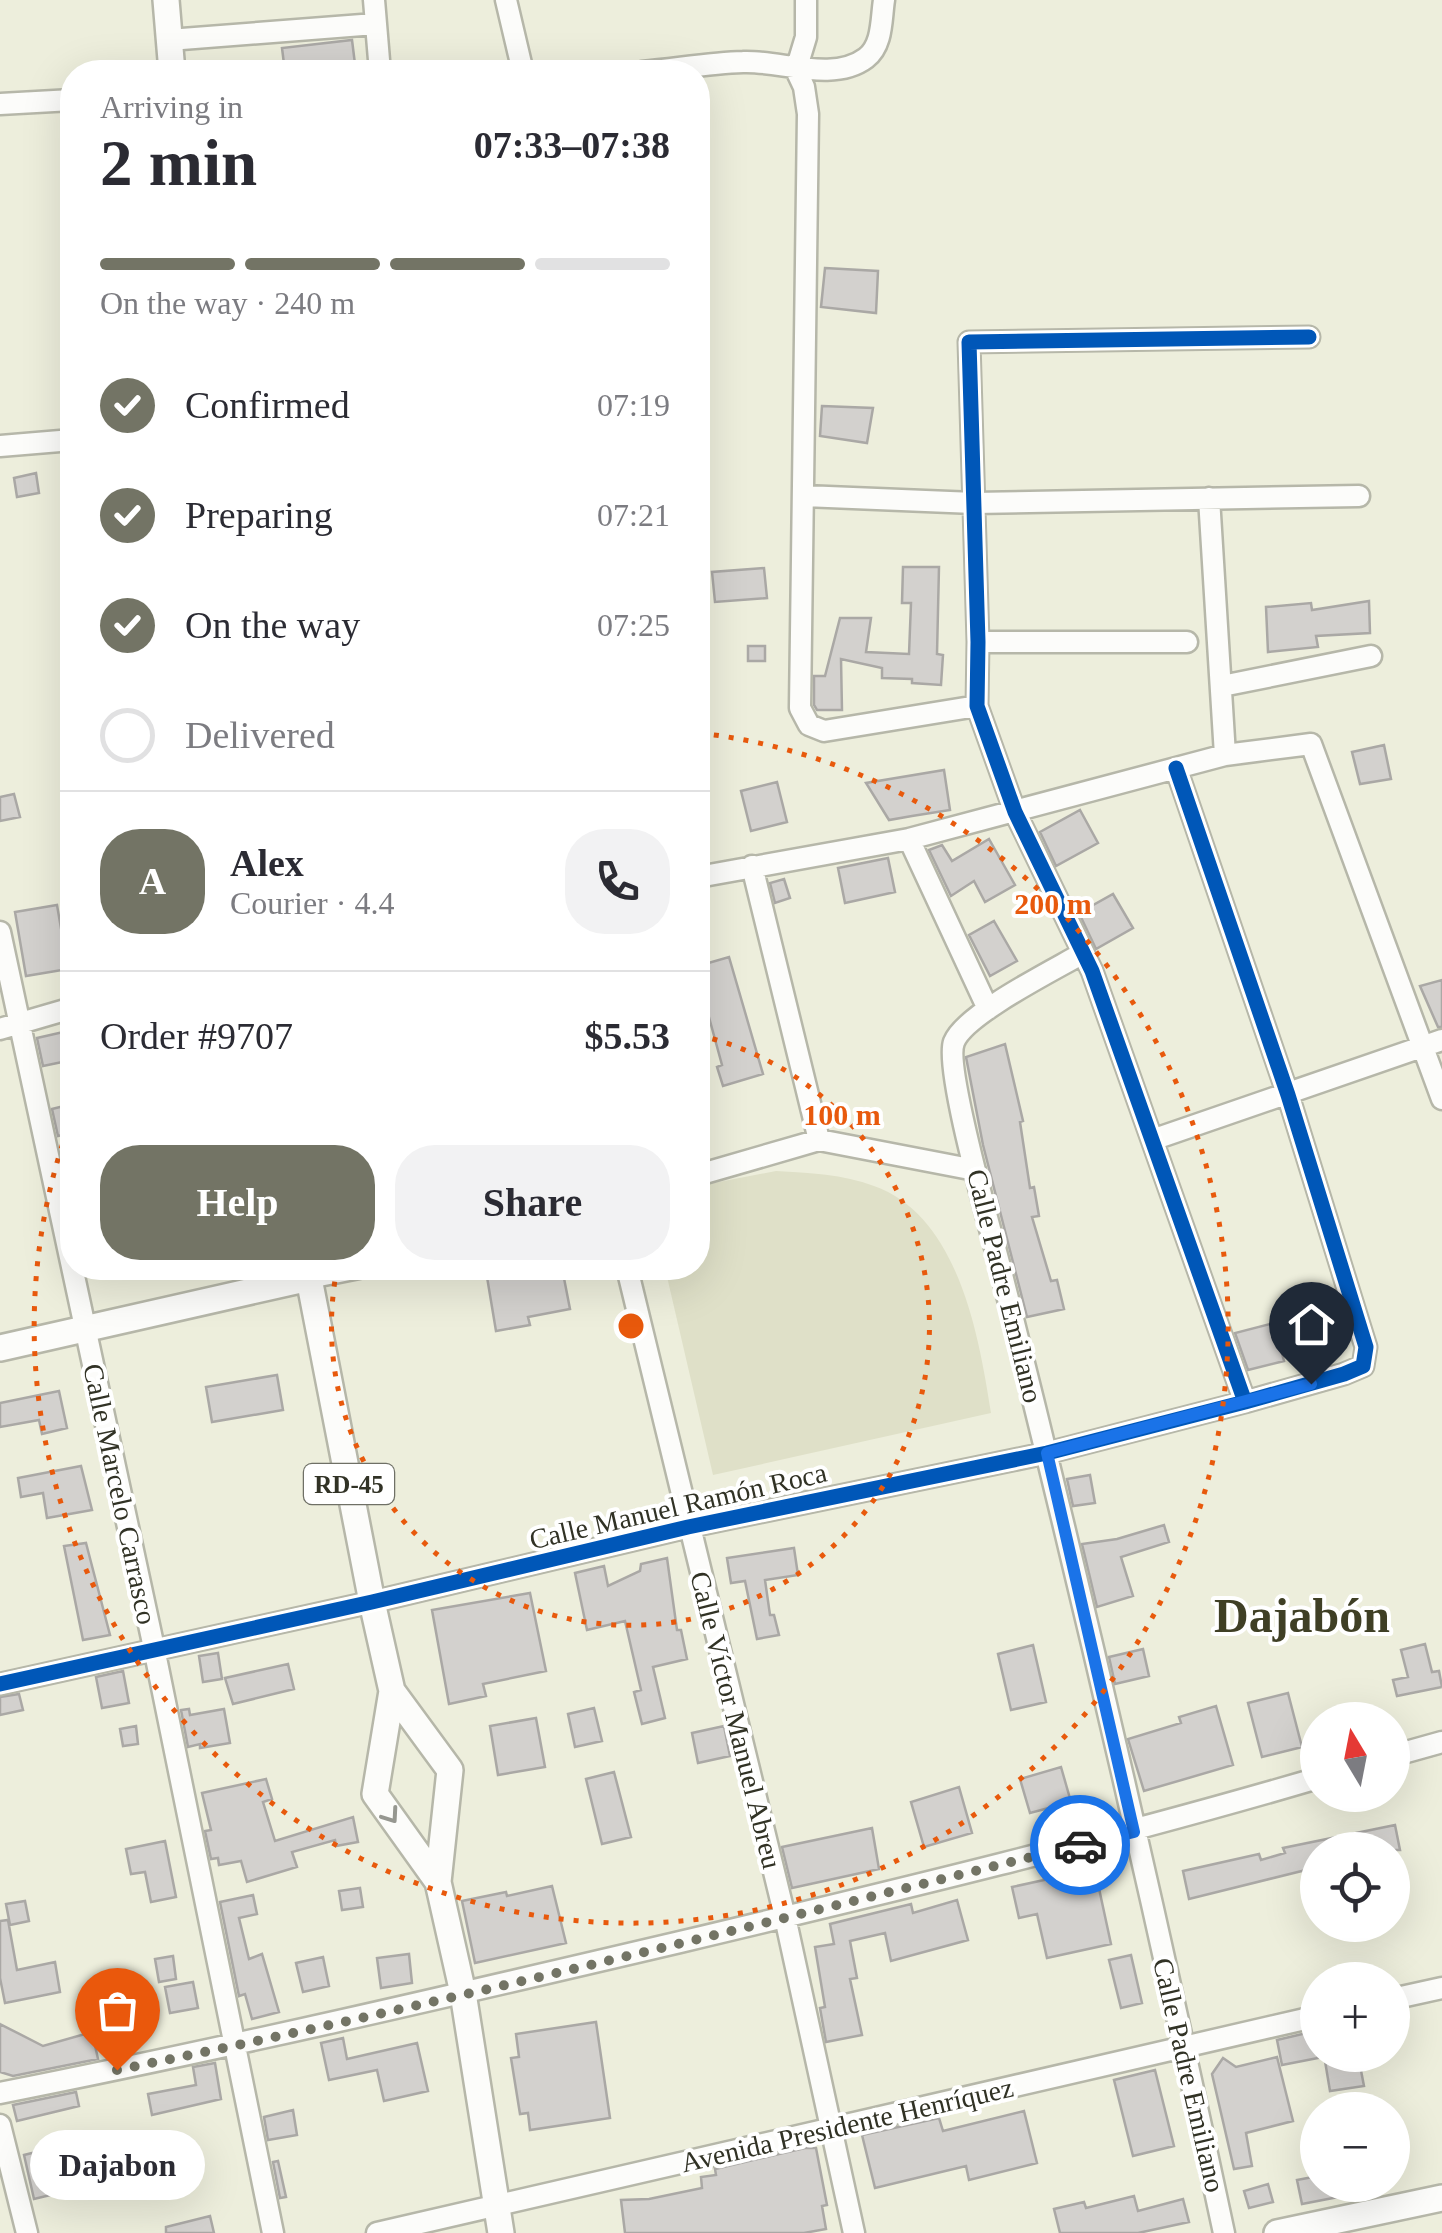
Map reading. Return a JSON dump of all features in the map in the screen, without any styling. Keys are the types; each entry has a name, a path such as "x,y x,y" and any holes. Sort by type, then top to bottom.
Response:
{"main road":[{"path":"166,0 171,60"},
{"path":"0,1348 280,1280"},
{"name":"RD-45","path":"309,1280 392,1690 375,1794 438,1882"},
{"name":"RD-45","path":"392,1690 450,1770 438,1882 462,1993 500,2233"},
{"path":"1277,2233 1442,2198"}],"street":[{"path":"374,0 379,60"},
{"path":"506,0 519,60"},
{"path":"806,0 806,36 796,70 804,87 808,114 800,708 808,726 824,731 976,706"},
{"path":"710,65 746,62 778,64 796,70 844,67 866,58 879,40 884,0"},
{"path":"170,40 375,24"},
{"path":"0,104 60,101"},
{"path":"1245,1402 1092,972 1015,812 976,706 978,642 969,342 1309,338"},
{"path":"0,446 60,441"},
{"path":"804,496 974,503 1359,496"},
{"path":"1209,498 1225,755"},
{"path":"978,642 1188,642"},
{"path":"1222,686 1370,656"},
{"path":"710,875 909,839 1225,755 1311,744 1433,1043 1442,1099"},
{"path":"1176,768 1288,1094"},
{"path":"909,839 988,1009 1083,953"},
{"path":"752,866 819,1140"},
{"name":"Calle Marcelo Carrasco","path":"0,932 9,1026 60,1233"},
{"name":"Calle Padre Emiliano","path":"988,1009 961,1030 950,1056 1047,1453 1224,2233"},
{"path":"9,1026 60,1011"},
{"path":"1152,1140 1433,1043"},
{"name":"Calle Manuel Ramón Roca","path":"0,1684 688,1527 1047,1453 1245,1402 1363,1366 1366,1347 1288,1094"},
{"path":"710,1172 819,1140 976,1170"},
{"name":"Calle Marcelo Carrasco","path":"72,1280 154,1648 274,2233"},
{"name":"Calle Víctor Manuel Abreu","path":"629,1280 785,1917 854,2233"},
{"path":"1410,1751 1442,1742"},
{"path":"0,2092 234,2046 785,1917 1134,1832 1300,1783"},
{"path":"1410,1995 1442,1988"},
{"name":"Avenida Presidente Henríquez","path":"377,2233 1300,2020"},
{"path":"0,2125 28,2233"}],"green space":[{"path":"776,1171 813,1173 862,1182 903,1201 926,1223 960,1282 980,1350 991,1413 713,1475 668,1280 710,1280 710,1184"}],"building":[{"path":"352,40 354,60 284,60 282,48"},
{"path":"825,268 878,271 876,313 821,307"},
{"path":"822,406 873,408 867,443 820,436"},
{"path":"36,473 39,493 17,497 14,478"},
{"path":"903,567 939,567 937,654 943,655 941,685 882,678 882,668 841,659 842,710 817,710 814,676 825,676 840,618 871,618 866,652 909,654 911,603 902,603"},
{"path":"764,568 767,598 715,602 712,572"},
{"path":"1369,601 1370,633 1316,636 1318,647 1268,652 1266,607 1311,603 1312,610"},
{"path":"748,646 765,646 765,661 748,661"},
{"path":"1384,745 1391,779 1360,784 1352,752"},
{"path":"944,770 950,810 889,820 866,783"},
{"path":"777,782 787,822 751,831 741,791"},
{"path":"14,794 20,817 0,821 0,797"},
{"path":"1080,810 1098,843 1056,866 1040,832"},
{"path":"989,839 1015,885 985,902 974,881 951,896 929,850 942,845 952,861"},
{"path":"888,858 895,892 845,903 838,868"},
{"path":"784,879 790,898 775,903 770,883"},
{"path":"1113,894 1133,928 1096,949 1079,913"},
{"path":"57,905 60,970 26,976 15,912"},
{"path":"994,921 1017,961 990,976 969,935"},
{"path":"729,957 763,1074 723,1086 717,1067 722,1065 710,1021 710,963"},
{"path":"1442,980 1442,1027 1438,1027 1420,986"},
{"path":"60,1033 60,1062 43,1066 37,1038"},
{"path":"1005,1044 1023,1121 1020,1122 1030,1188 1034,1187 1039,1216 1032,1217 1051,1281 1057,1280 1064,1309 1027,1317 983,1145 966,1057"},
{"path":"60,1107 60,1136 58,1136 52,1109"},
{"path":"488,1280 564,1280 570,1309 528,1317 530,1325 496,1331"},
{"path":"1274,1323 1284,1361 1248,1370 1235,1333"},
{"path":"277,1375 283,1410 212,1422 206,1387"},
{"path":"59,1391 67,1428 42,1434 39,1420 0,1427 0,1403"},
{"path":"81,1466 92,1510 47,1518 43,1493 21,1497 18,1478"},
{"path":"1090,1475 1095,1503 1073,1506 1067,1479"},
{"path":"1164,1525 1169,1542 1121,1557 1133,1596 1097,1607 1082,1544 1117,1539"},
{"path":"86,1543 110,1635 83,1640 64,1546"},
{"path":"794,1548 798,1575 765,1580 770,1615 774,1615 779,1635 757,1639 745,1581 731,1583 727,1558"},
{"path":"667,1558 677,1630 681,1630 687,1659 653,1667 665,1718 642,1724 634,1692 641,1690 625,1621 587,1630 575,1573 604,1566 608,1586 640,1571 641,1564"},
{"path":"530,1593 546,1671 483,1684 486,1696 449,1704 432,1610"},
{"path":"1425,1644 1432,1672 1439,1671 1442,1687 1397,1696 1393,1680 1408,1677 1401,1650"},
{"path":"1033,1645 1046,1702 1011,1710 998,1654"},
{"path":"1143,1649 1149,1676 1115,1684 1109,1657"},
{"path":"218,1653 222,1679 203,1682 199,1656"},
{"path":"288,1664 294,1689 233,1704 225,1678"},
{"path":"123,1671 129,1703 102,1708 96,1677"},
{"path":"1288,1693 1300,1748 1262,1757 1248,1703"},
{"path":"19,1694 23,1710 0,1715 0,1697"},
{"path":"1216,1706 1233,1765 1144,1791 1128,1739 1181,1723 1179,1717"},
{"path":"594,1708 602,1741 575,1747 568,1714"},
{"path":"189,1709 190,1715 224,1709 230,1743 188,1747 181,1710"},
{"path":"536,1718 545,1767 498,1775 490,1726"},
{"path":"136,1726 138,1744 123,1746 120,1729"},
{"path":"724,1726 730,1756 698,1763 692,1733"},
{"path":"1061,1767 1071,1802 1030,1813 1020,1779"},
{"path":"614,1772 631,1837 602,1844 586,1779"},
{"path":"266,1779 272,1799 263,1802 275,1841 353,1817 358,1842 336,1846 335,1840 292,1852 297,1867 247,1882 241,1861 219,1865 218,1858 211,1859 205,1831 211,1830 202,1793"},
{"path":"959,1787 972,1833 924,1847 911,1802"},
{"path":"1395,1825 1396,1832 1361,1832"},
{"path":"872,1828 879,1869 792,1888 782,1847"},
{"path":"165,1841 176,1897 151,1902 145,1872 131,1874 126,1849"},
{"path":"1300,1845 1300,1871 1189,1899 1183,1871 1259,1854 1261,1860 1285,1853 1283,1848"},
{"path":"1065,1868 1067,1876 1095,1870 1111,1944 1047,1958 1037,1914 1019,1918 1012,1887 1044,1880 1043,1874"},
{"path":"552,1886 566,1943 475,1963 462,1901"},
{"path":"360,1888 363,1907 342,1910 339,1891"},
{"path":"253,1895 257,1914 239,1918 249,1959 262,1954 279,2012 252,2019 245,1994 239,1996 220,1902"},
{"path":"957,1900 968,1940 891,1961 885,1933 850,1941 857,1978 850,1979 862,2035 826,2042 820,2008 825,2007 815,1947 834,1944 830,1924 911,1904 913,1913"},
{"path":"25,1901 29,1921 10,1925 6,1904"},
{"path":"8,1920 17,1970 55,1962 60,1992 5,2003 0,1978 0,1921"},
{"path":"409,1954 412,1983 381,1988 377,1958"},
{"path":"1131,1955 1142,2003 1121,2008 1109,1960"},
{"path":"173,1956 176,1979 159,1982 155,1959"},
{"path":"323,1957 329,1986 303,1992 296,1963"},
{"path":"193,1982 198,2008 170,2013 165,1987"},
{"path":"596,2022 610,2118 530,2130 528,2113 520,2114 511,2058 519,2057 516,2034"},
{"path":"0,2024 43,2046 92,2032 98,2059 13,2076 0,2072"},
{"path":"1300,2035 1300,2062 1282,2065 1277,2040"},
{"path":"343,2038 347,2059 417,2043 428,2091 384,2101 377,2070 329,2080 321,2043"},
{"path":"1277,2057 1293,2121 1246,2133 1252,2166 1234,2169 1212,2074 1223,2058 1236,2067"},
{"path":"215,2063 221,2099 152,2115 148,2094 196,2085 193,2067"},
{"path":"1155,2070 1174,2146 1133,2156 1114,2080"},
{"path":"1327,2072 1361,2072 1364,2086 1330,2091"},
{"path":"76,2092 79,2106 17,2121 13,2105"},
{"path":"293,2110 297,2135 268,2140 264,2117"},
{"path":"1024,2111 1037,2163 969,2180 966,2166 875,2188 862,2135 939,2118 943,2131"},
{"path":"89,2139 100,2183 34,2199 24,2155"},
{"path":"816,2148 827,2205 822,2206 826,2229 804,2233 625,2233 621,2200 649,2199 702,2188 701,2177 716,2175 715,2169"},
{"path":"278,2161 286,2197 280,2198 273,2162"},
{"path":"1268,2184 1273,2202 1249,2208 1244,2191"},
{"path":"1134,2196 1138,2211 1183,2199 1189,2222 1138,2233 1060,2233 1054,2209 1084,2202 1086,2208"},
{"path":"210,2216 214,2233 166,2233 166,2227"}],"cycle path":[{"path":"1245,1402 1092,971 1015,812 977,706 969,342 1309,337"},
{"path":"0,1684 688,1527 1047,1453 1245,1402 1363,1366 1366,1347 1288,1095 1176,768"}],"way so far":[{"path":"117,2070 424,2002 1080,1845"}],"place":[{"name":"Dajabon","path":"117,2070"}],"district":[{"name":"Dajabón","path":"1302,1615"}],"route":[{"path":"1080,1845 1134,1832 1047,1453 1311,1384"}]}
